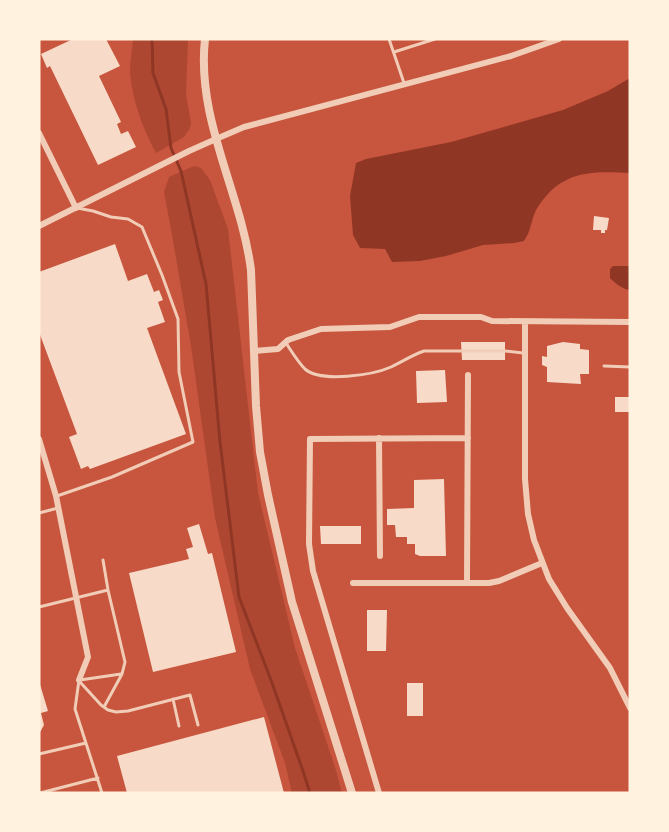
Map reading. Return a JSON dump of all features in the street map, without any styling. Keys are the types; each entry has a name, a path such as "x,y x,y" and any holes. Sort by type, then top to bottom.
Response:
{"street":[{"path":"205,39 204,67 210,118 249,251 255,398 260,452 268,495 297,621 352,793"},
{"path":"39,226 189,151 244,128 511,56 559,39"},
{"path":"39,133 76,208"},
{"path":"253,351 278,349 288,340 321,329 390,327 419,317 481,317 492,321 525,322 630,322"},
{"path":"525,322 525,479 526,500 534,540 549,579 610,668 630,708"},
{"path":"467,583 468,375"},
{"path":"379,438 380,556"},
{"path":"380,793 313,571 309,544 310,439 468,438"},
{"path":"39,439 41,453 56,496 88,657 79,680"},
{"path":"353,583 489,583 542,563"}],"lane":[{"path":"389,39 404,85"},
{"path":"394,52 435,39"},
{"path":"56,496 112,477 193,442 179,372 177,319 162,274 142,227 128,219 76,208"},
{"path":"285,342 307,371 329,377 359,375 388,369 424,351 525,353"},
{"path":"603,366 630,366"},
{"path":"39,513 58,508"},
{"path":"103,560 125,662 122,674 104,707"},
{"path":"39,607 108,590"},
{"path":"79,680 122,674"},
{"path":"79,680 104,707 116,712 190,695 198,725"},
{"path":"79,680 75,709 102,793"},
{"path":"173,699 179,726"},
{"path":"39,754 86,743"},
{"path":"40,793 98,778"}],"shaded area":[{"path":"133,39 188,39 186,94 190,128 184,137 156,153 133,93 130,72"},
{"path":"630,78 630,173 601,172 576,176 555,187 536,210 524,241 483,245 420,261 392,262 385,249 360,248 353,235 350,196 356,163 451,142 563,110 608,91"},
{"path":"194,166 201,168 210,180 228,229 258,493 295,648 342,793 292,793 285,763 250,669 215,518 191,346 164,192 169,177"},
{"path":"613,266 630,266 630,290 616,284 610,278 610,269"}],"building":[{"path":"73,39 106,39 120,66 99,76 121,122 117,124 121,134 128,131 136,147 98,165 50,66 47,68 41,54"},
{"path":"594,216 609,218 605,233 601,233 601,230 593,230"},
{"path":"115,244 128,281 147,274 154,292 159,290 163,300 158,302 165,322 147,328 186,434 90,469 88,466 81,469 69,437 77,434 39,332 39,272"},
{"path":"461,342 505,342 505,360 462,360"},
{"path":"563,342 580,344 580,349 589,350 589,374 580,374 581,384 547,382 547,367 542,365 542,356 547,357 547,346"},
{"path":"445,370 447,402 417,403 416,371"},
{"path":"615,397 630,397 630,412 615,412"},
{"path":"444,479 446,556 420,556 415,554 415,544 407,544 407,537 396,537 395,525 387,525 387,509 414,508 414,480"},
{"path":"199,524 208,554 212,553 236,652 153,672 129,573 189,559 186,549 193,547 187,528"},
{"path":"320,526 361,526 361,544 321,544"},
{"path":"367,610 387,610 386,651 367,651"},
{"path":"39,681 48,711 41,713 44,725 39,734"},
{"path":"407,683 423,683 423,716 407,716"},
{"path":"264,717 284,793 127,793 117,756"}],"waterway":[{"path":"152,39 153,73 166,109 171,148 181,171 206,284 220,442 239,597 271,680 310,793"}]}
